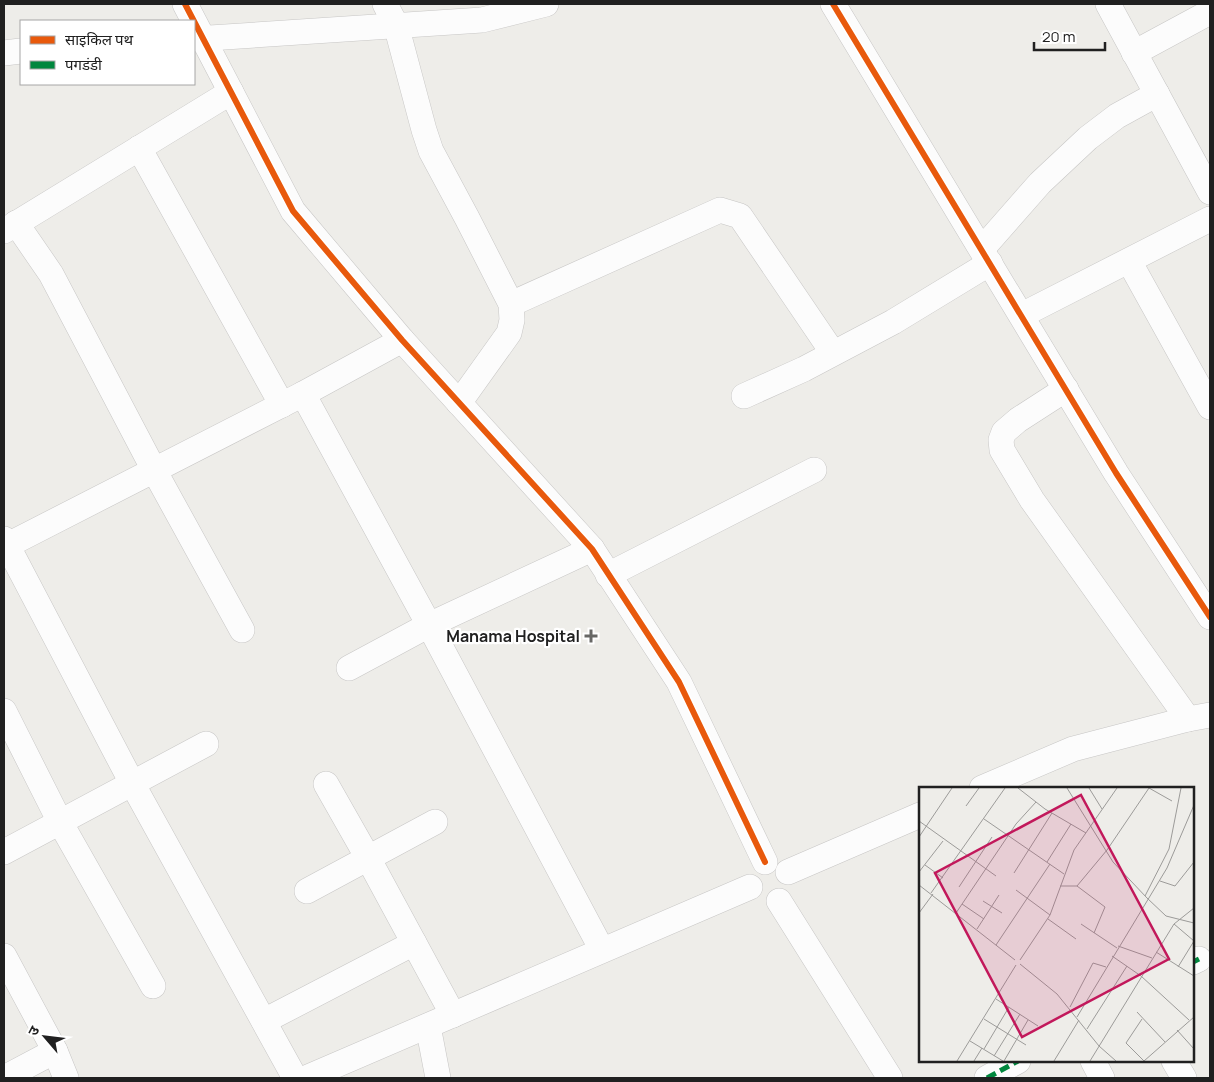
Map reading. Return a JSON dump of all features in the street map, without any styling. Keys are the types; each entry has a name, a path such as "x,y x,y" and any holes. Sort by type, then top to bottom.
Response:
{"street":[{"path":"185,4 191,20"},
{"path":"546,4 482,20 390,15 198,38 231,92 293,211 402,340 592,549 679,682 765,862"},
{"path":"834,4 1116,473 1210,617"},
{"path":"1108,4 1210,192"},
{"path":"1134,53 1210,12"},
{"path":"390,15 431,151 511,304 512,320 508,333 459,403"},
{"path":"4,53 20,51"},
{"path":"231,92 10,227 51,274 154,470 242,630"},
{"path":"744,396 804,369 893,322 986,256 1040,183 1088,138 1117,116 1157,94"},
{"path":"139,148 429,625 602,950"},
{"path":"511,304 720,210 740,216 833,353"},
{"path":"1022,316 1210,219"},
{"path":"1128,261 1210,407"},
{"path":"295,1078 132,783 5,544 154,470 402,340"},
{"path":"984,787 1073,749 1199,717 1032,500 1002,450 1001,440 1004,432 1018,420 1066,389"},
{"path":"608,575 814,470"},
{"path":"349,668 429,625 592,549"},
{"path":"4,711 60,822 153,986"},
{"path":"4,852 206,744"},
{"path":"326,784 453,1015"},
{"path":"788,872 919,815"},
{"path":"307,890 435,822"},
{"path":"775,861 782,864 788,872 791,882 790,888 787,894 779,901 763,902 757,899 750,887 751,873 755,867 765,862 775,861"},
{"path":"306,1078 750,887"},
{"path":"779,901 890,1078"},
{"path":"264,1022 414,942"},
{"path":"4,956 55,1051 66,1078"},
{"path":"428,1026 438,1078"},
{"path":"4,1078 55,1051"},
{"path":"1094,1062 1102,1078"},
{"path":"1175,1062 1184,1078"}],"marked path":[{"path":"1194,962 1199,959"},
{"path":"987,1078 1016,1062"}],"cycle path":[{"path":"185,4 193,20"},
{"path":"833,4 1116,473 1210,617"},
{"path":"195,23 293,211 402,340 592,549 679,682 765,862"}],"place":[{"name":"Manama Hospital","path":"591,636"}]}
